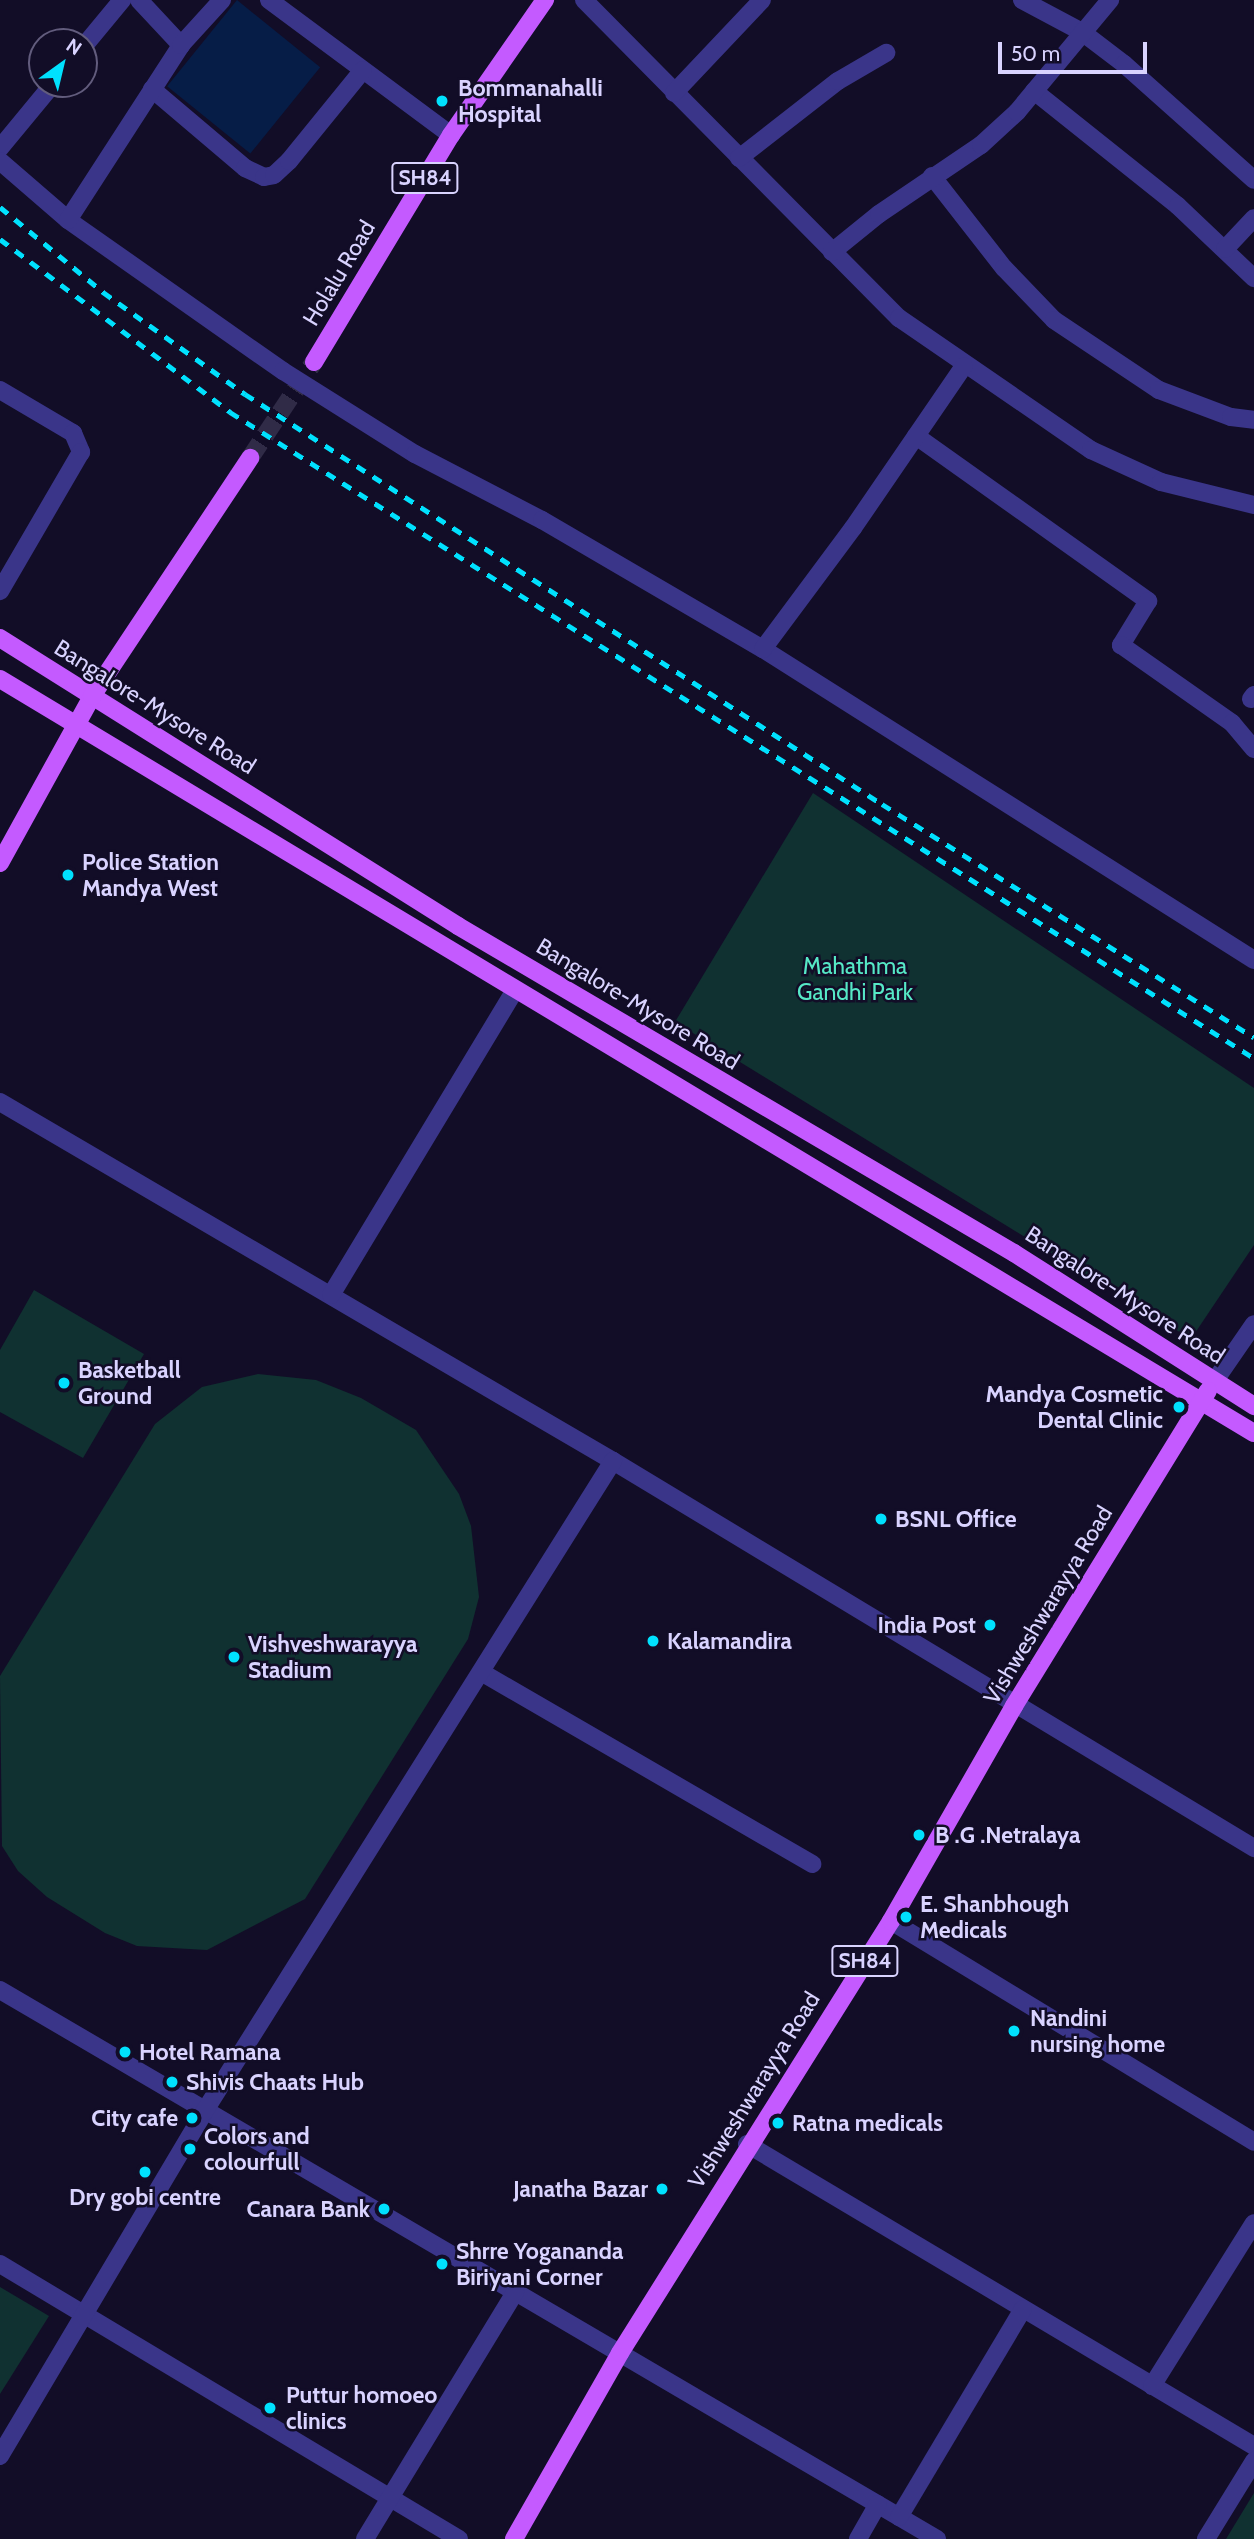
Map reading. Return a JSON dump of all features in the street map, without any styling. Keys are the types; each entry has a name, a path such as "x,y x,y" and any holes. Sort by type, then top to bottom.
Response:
{"main road":[{"name":"Holalu Road","path":"314,362 451,135 545,0"},
{"path":"0,863 92,696 250,458"},
{"name":"Bangalore-Mysore Road","path":"0,638 648,1041 1014,1253 1254,1406"},
{"name":"Bangalore-Mysore Road","path":"0,679 1254,1433"},
{"name":"Vishweshwarayya Road","path":"514,2539 620,2353 747,2144 891,1921 1014,1706 1214,1382"}],"street":[{"path":"98,29 122,0"},
{"path":"139,0 181,45"},
{"path":"68,220 181,45 222,0"},
{"path":"269,0 451,135"},
{"path":"584,0 899,318 964,366 1091,450 1161,482 1254,505"},
{"path":"674,93 762,0"},
{"path":"1021,0 1082,32 1254,180"},
{"path":"832,252 932,176 981,145 1034,91 1110,0"},
{"path":"738,158 838,81 886,53"},
{"path":"152,89 245,168 264,177 274,175 289,161 363,70"},
{"path":"1034,91 1178,206 1254,278"},
{"path":"0,148 41,98"},
{"path":"0,161 68,220 283,371 415,454 542,520 763,649 1254,960"},
{"path":"932,176 1004,268 1054,320 1158,390 1231,417 1254,420"},
{"path":"1225,249 1254,218"},
{"path":"763,649 964,366"},
{"path":"0,390 73,433 81,452 0,591"},
{"path":"916,436 1148,601 1121,645 1232,723 1254,748"},
{"path":"331,1295 515,990"},
{"path":"0,1102 613,1461 1014,1706 1254,1848"},
{"path":"1214,1382 1254,1324"},
{"path":"0,2456 204,2112 613,1461"},
{"path":"481,1672 812,1864"},
{"path":"891,1921 1254,2142"},
{"path":"0,1990 204,2112 937,2539"},
{"path":"747,2144 1254,2446"},
{"path":"1152,2386 1254,2223"},
{"path":"0,2264 86,2313 459,2539"},
{"path":"365,2539 515,2292"},
{"path":"899,2517 1023,2309"},
{"path":"1206,2539 1254,2461"},
{"path":"858,2539 878,2504"}],"green space":[{"name":"Mahathma Gandhi Park","path":"813,793 1254,1088 1254,1245 1191,1339 675,1022"},
{"name":"Basketball Ground","path":"34,1290 144,1354 83,1458 0,1412 0,1350"},
{"name":"Vishveshwarayya Stadium","path":"258,1374 316,1380 361,1398 416,1430 459,1494 471,1526 479,1597 468,1639 305,1899 207,1950 137,1946 105,1933 47,1897 18,1871 2,1846 0,1676 155,1424 202,1387"},
{"path":"0,2287 49,2316 0,2394"},
{"path":"1254,2493 1254,2539 1226,2539"}],"water":[{"path":"237,0 320,67 250,154 167,86"}],"tunnel":[{"path":"250,458 314,362"}],"railway":[{"path":"0,207 103,292 245,394 882,804 1254,1037"},
{"path":"0,239 230,412 1254,1058"}],"place":[{"name":"Bommanahalli Hospital","path":"442,101"},
{"name":"Police Station Mandya West","path":"68,875"},
{"name":"Basketball Ground","path":"64,1383"},
{"name":"Mandya Cosmetic Dental Clinic","path":"1179,1407"},
{"name":"BSNL Office","path":"881,1519"},
{"name":"India Post","path":"990,1625"},
{"name":"Kalamandira","path":"653,1641"},
{"name":"Vishveshwarayya Stadium","path":"234,1657"},
{"name":"B .G .Netralaya","path":"919,1835"},
{"name":"E. Shanbhough Medicals","path":"906,1917"},
{"name":"Nandini nursing home","path":"1014,2031"},
{"name":"Hotel Ramana","path":"125,2052"},
{"name":"Shivis Chaats Hub","path":"172,2082"},
{"name":"City cafe","path":"192,2118"},
{"name":"Ratna medicals","path":"778,2123"},
{"name":"Colors and colourfull","path":"190,2149"},
{"name":"Dry gobi centre","path":"145,2172"},
{"name":"Janatha Bazar","path":"662,2189"},
{"name":"Canara Bank","path":"384,2209"},
{"name":"Shrre Yogananda Biriyani Corner","path":"442,2264"},
{"name":"Puttur homoeo clinics","path":"270,2408"}]}
